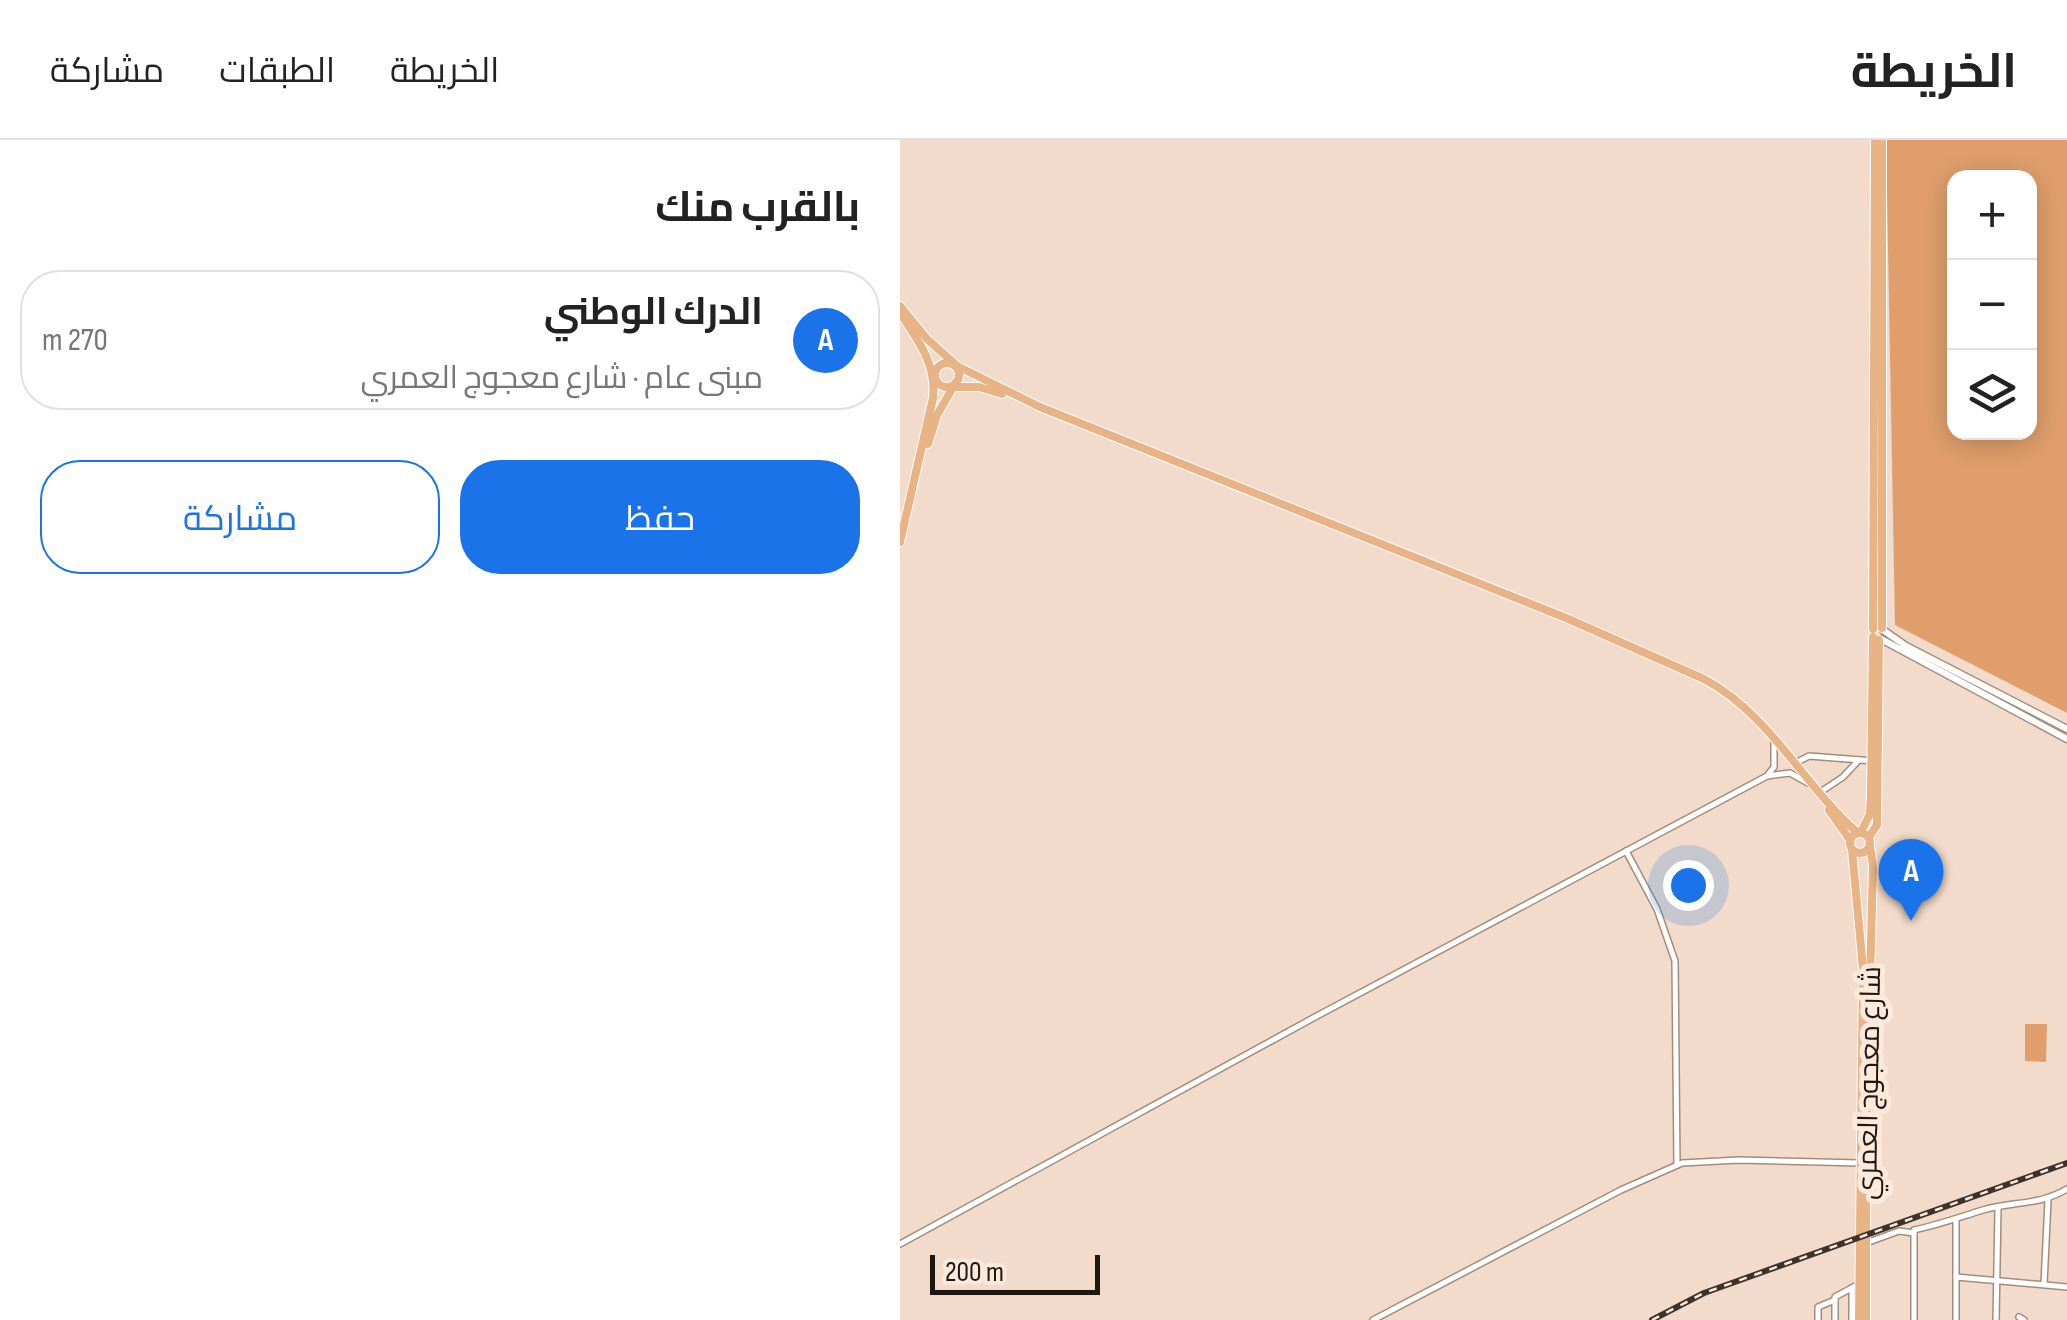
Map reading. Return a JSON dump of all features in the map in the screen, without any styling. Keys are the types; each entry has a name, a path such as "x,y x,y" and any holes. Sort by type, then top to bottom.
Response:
{"main road":[{"path":"1860,840 1877,824 1879,140"},
{"path":"900,310 954,365 1040,407"},
{"path":"900,310 938,384 979,387 1040,407 1653,655 1722,689 1774,738 1860,840"},
{"path":"916,481 934,376 939,365 954,365"},
{"path":"900,542 937,415 952,386 954,365"},
{"path":"1860,840 1870,814 1875,760"},
{"name":"شارع معجوج العمري","path":"1859,1320 1856,1286 1862,969 1860,840"},
{"name":"شارع معجوج العمري","path":"1859,1320 1866,1243 1874,866 1860,840"}],"street":[{"path":"1878,634 2067,729"},
{"path":"1878,634 2067,739"},
{"path":"1767,776 1774,766 1774,738"},
{"path":"1795,763 1809,756 1875,760"},
{"path":"1818,793 1843,778 1859,760"},
{"path":"900,1244 1767,776 1790,773 1810,784"},
{"path":"1626,851 1656,908 1676,961 1677,1165"},
{"path":"1374,1320 1604,1198 1677,1165 1740,1160 1860,1163"},
{"path":"1914,1320 1914,1230 1998,1208 2048,1200 2067,1189"},
{"path":"2044,1284 2048,1200"},
{"path":"1996,1320 1998,1208"},
{"path":"1956,1221 1956,1320"},
{"path":"1866,1243 1898,1231 1914,1233"},
{"path":"1956,1277 2067,1286"},
{"path":"1818,1320 1818,1307 1856,1286"},
{"path":"1835,1300 1835,1320"}],"shaded area":[{"path":"1886,140 2067,140 2067,713 1895,625"},
{"path":"2025,1024 2047,1024 2046,1062 2025,1061"}],"railway":[{"path":"1652,1320 1704,1293 2067,1163"}],"place":[{"name":"الدرك الوطني","path":"1911,921"}]}
